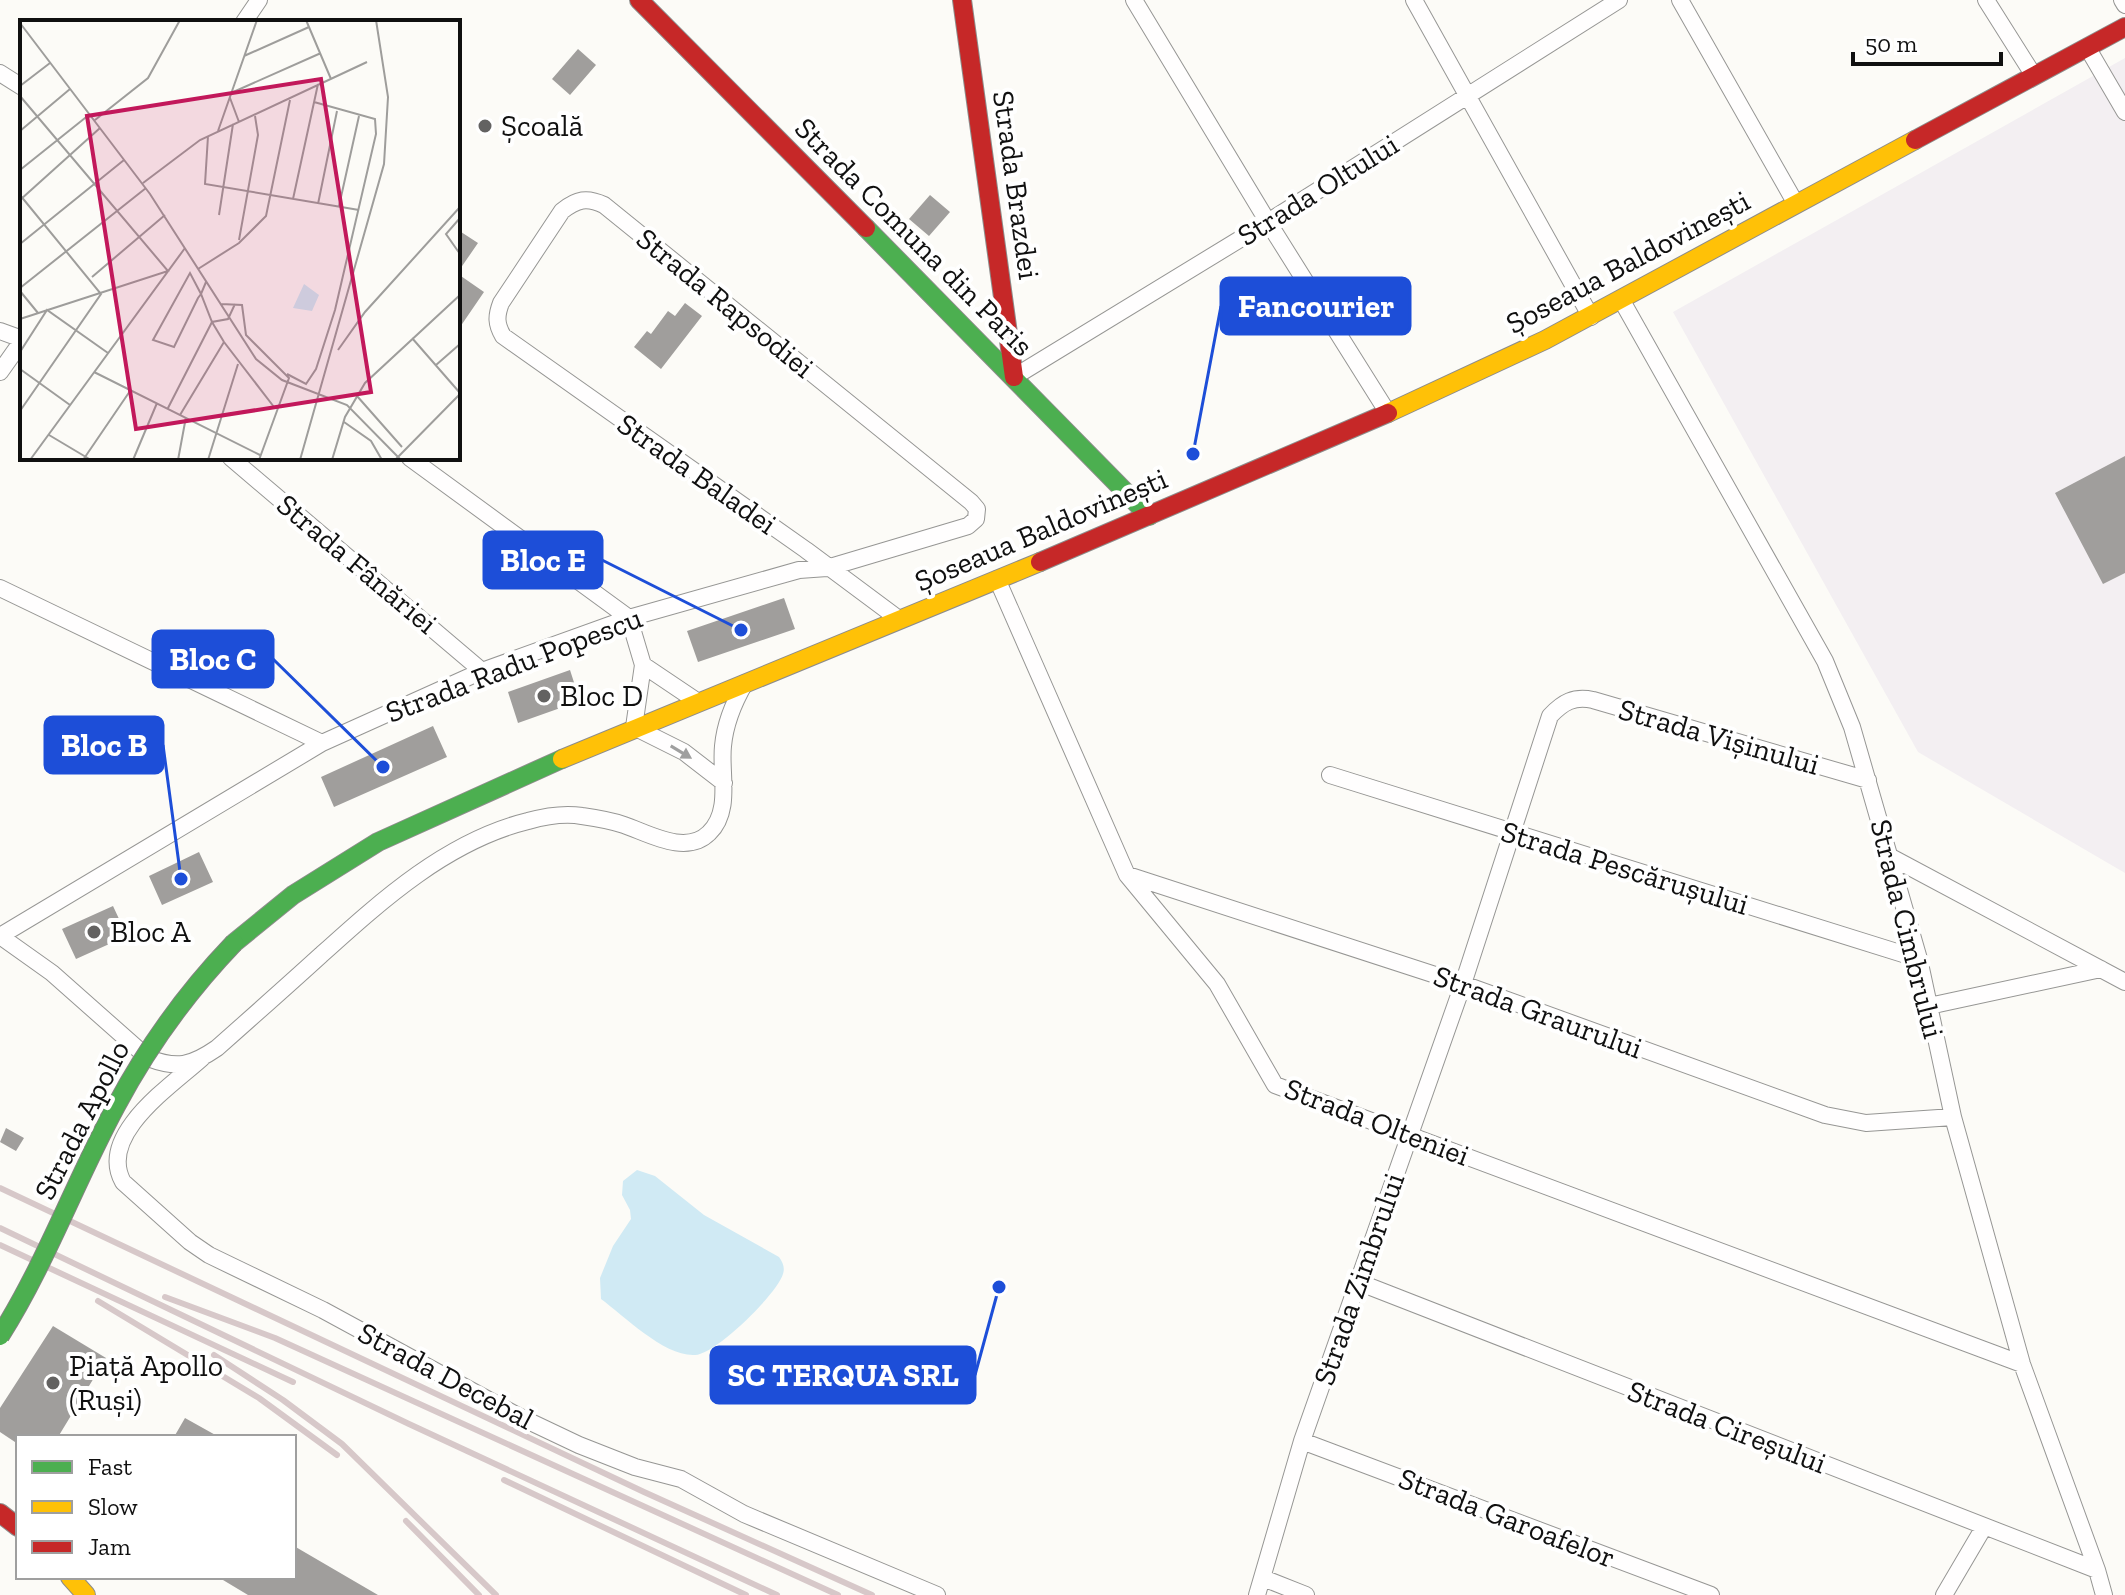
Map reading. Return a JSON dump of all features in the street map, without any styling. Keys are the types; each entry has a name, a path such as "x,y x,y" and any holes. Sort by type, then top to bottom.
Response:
{"main road":[{"name":"Strada Comuna din Paris","path":"639,0 1149,516"},
{"name":"Strada Brazdei","path":"962,0 1014,377"},
{"name":"Șoseaua Baldovinești","path":"234,943 295,892 364,848 400,830 634,727 900,620 1388,413 1622,301 2125,27"},
{"name":"Strada Apollo","path":"0,1336 30,1286 104,1130 147,1052 182,1002 234,943"},
{"path":"0,1513 16,1525"},
{"path":"72,1579 86,1595"}],"street":[{"path":"245,20 258,0"},
{"path":"1134,0 1388,413"},
{"path":"1414,0 1591,317"},
{"name":"Strada Oltului","path":"1014,377 1268,222 1619,0"},
{"path":"1680,0 1796,204"},
{"path":"1986,0 2034,76"},
{"path":"2122,0 2125,5"},
{"path":"2087,47 2125,112"},
{"path":"0,73 20,86"},
{"name":"Strada Rapsodiei","path":"497,325 501,303 562,211 573,202 593,200 616,215 971,502 977,509 976,519"},
{"name":"Strada Cimbrului","path":"1622,301 1825,661 1852,727 1919,959 1953,1117 2022,1364 2104,1595"},
{"name":"Strada Baladei","path":"497,325 503,336 900,620"},
{"path":"0,331 20,339"},
{"path":"0,372 20,343"},
{"name":"Strada Fânăriei","path":"233,460 482,671"},
{"path":"413,460 629,618 643,665 634,727 684,752 724,783"},
{"name":"Strada Radu Popescu","path":"0,936 322,743 482,671 629,618 799,570 827,568 968,526 976,519"},
{"name":"Strada Olteniei","path":"997,579 1127,875 1217,984 1275,1085 2022,1364"},
{"path":"0,588 322,743"},
{"path":"643,665 698,702"},
{"name":"Strada Decebal","path":"745,683 727,725 723,754 724,783 718,820 708,834 696,841 678,843 603,820 558,815 503,828 423,870 377,905 140,1115 122,1140 116,1170 123,1182 209,1255 323,1310 439,1375 579,1445 635,1467 681,1479 744,1514 937,1595"},
{"name":"Strada Vișinului","path":"1569,700 1593,700 1868,780"},
{"name":"Strada Zimbrului","path":"1257,1595 1302,1441 1463,984 1550,716 1569,700"},
{"name":"Strada Pescărușului","path":"1330,775 1919,959"},
{"path":"1889,856 2125,982"},
{"name":"Strada Graurului","path":"1127,875 1463,984 1825,1115 1866,1123 1953,1117"},
{"path":"0,936 52,973 148,1058 178,1065 202,1058"},
{"path":"1929,1006 2101,969"},
{"name":"Strada Cireșului","path":"1358,1282 2097,1570"},
{"name":"Strada Garoafelor","path":"1302,1441 1711,1595"},
{"path":"1944,1595 1984,1527"},
{"path":"1263,1578 1306,1595"}],"shaded area":[{"path":"2125,58 2125,873 1918,752 1673,312"}],"water":[{"path":"637,1170 655,1176 704,1215 779,1257 783,1263 783,1274 770,1295 745,1322 705,1352 683,1354 658,1343 601,1299 600,1278 613,1246 631,1219 622,1195 623,1181"}],"building":[{"path":"578,49 596,65 570,95 552,79"},
{"path":"930,195 950,212 929,236 909,219"},
{"path":"460,231 478,243 460,269"},
{"path":"460,275 484,292 460,327"},
{"path":"685,303 702,316 661,369 634,347 647,331 651,334 668,311 675,316"},
{"path":"2125,456 2125,573 2103,584 2055,493"},
{"path":"784,598 795,629 698,662 687,631"},
{"name":"Bloc D","path":"570,670 580,701 518,723 508,692"},
{"path":"433,726 447,757 334,807 321,777"},
{"path":"199,852 213,882 162,905 149,876"},
{"name":"Bloc A","path":"113,906 127,936 76,959 62,929"},
{"path":"6,1128 24,1138 16,1151 0,1142"},
{"name":"Piață Apollo (Ruși)","path":"53,1326 106,1358 59,1435 16,1435 16,1443 0,1432 0,1408"},
{"path":"185,1418 215,1435 175,1435"},
{"path":"296,1547 378,1595 248,1595 221,1579 296,1579"}],"railway":[{"path":"0,1188 644,1492 872,1595"},
{"path":"0,1228 409,1424 777,1595"},
{"path":"0,1245 293,1382"},
{"path":"165,1297 275,1338 838,1595"},
{"path":"98,1301 259,1398 337,1455"},
{"path":"214,1355 283,1400 342,1444 496,1595"},
{"path":"504,1480 746,1595"},
{"path":"406,1521 479,1595"}],"traffic: fast":[{"path":"866,228 1149,516"},
{"path":"234,943 293,895 378,842 562,759"},
{"path":"0,1336 32,1280 128,1084 184,1000 234,943"}],"traffic: slow":[{"path":"1388,413 1545,340 1915,140"},
{"path":"562,759 1040,562"},
{"path":"72,1579 86,1595"}],"traffic: jam":[{"path":"639,0 866,228"},
{"path":"962,0 1014,377"},
{"path":"1915,140 2125,27"},
{"path":"1040,562 1388,413"},
{"path":"0,1513 16,1525"}],"place":[{"name":"Școală","path":"485,126"},
{"name":"Fancourier","path":"1193,454"},
{"name":"Bloc E","path":"741,630"},
{"name":"Bloc D","path":"544,696"},
{"name":"Bloc C","path":"383,767"},
{"name":"Bloc B","path":"181,879"},
{"name":"Bloc A","path":"94,932"},
{"name":"SC TERQUA SRL","path":"999,1287"},
{"name":"Piață Apollo (Ruși)","path":"53,1383"}]}
